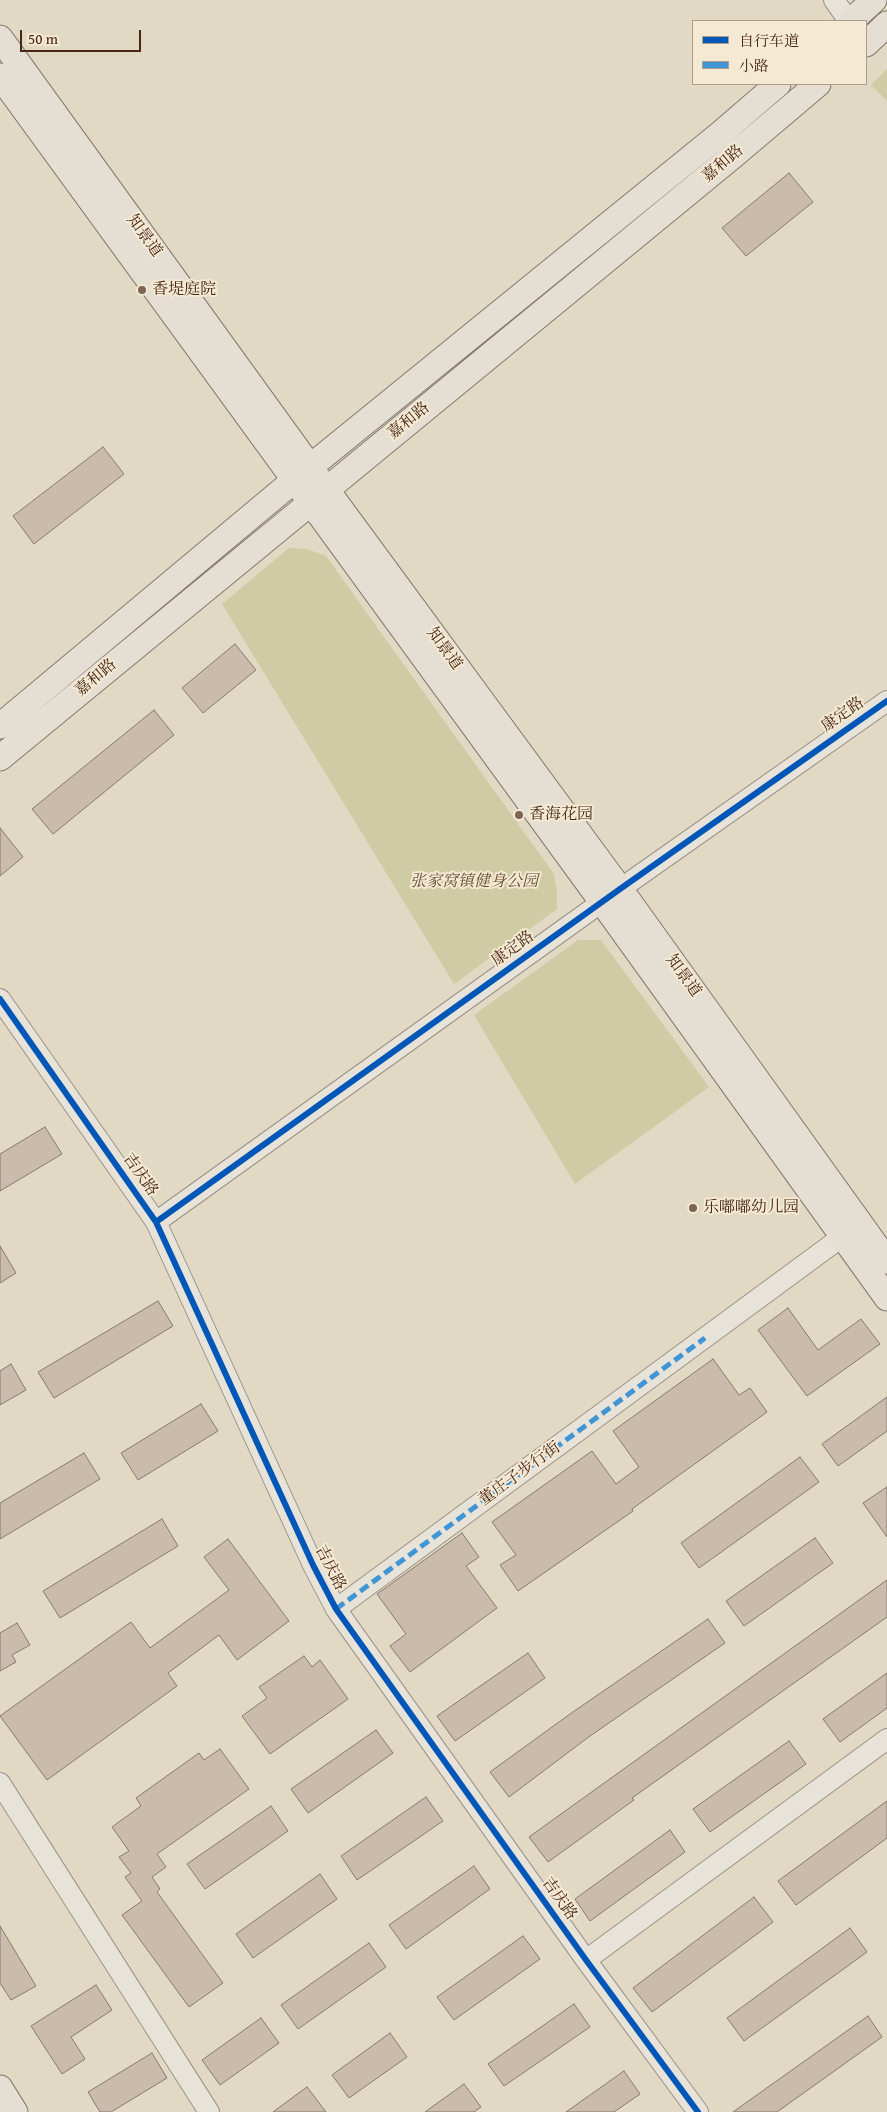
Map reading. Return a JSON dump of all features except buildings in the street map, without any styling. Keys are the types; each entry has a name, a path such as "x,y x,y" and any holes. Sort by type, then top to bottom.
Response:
{"main road":[{"path":"851,20 874,0"},
{"path":"867,41 887,24"},
{"name":"知景道","path":"0,38 302,474"},
{"name":"知景道","path":"0,76 302,474 611,895 851,1230 887,1298"},
{"name":"嘉和路","path":"0,726 302,474 720,134 777,85"},
{"name":"嘉和路","path":"0,758 817,85"},
{"name":"知景道","path":"851,1230 887,1261"},
{"path":"0,2088 15,2112"}],"street":[{"path":"834,0 849,20"},
{"name":"康定路","path":"156,1222 611,895 887,701"},
{"name":"吉庆路","path":"0,999 156,1222 313,1566 336,1609 586,1960 698,2112"},
{"name":"董庄子步行街","path":"336,1609 851,1230"},
{"path":"586,1960 887,1739"},
{"path":"0,1783 209,2112"}],"green space":[{"path":"887,69 887,101 871,85"},
{"name":"张家窝镇健身公园","path":"289,548 307,549 326,556 554,874 557,891 557,909 454,984 222,604"},
{"path":"578,940 601,940 709,1087 575,1184 474,1015"}],"marked path":[{"path":"336,1609 705,1338"}],"cycle path":[{"path":"156,1222 620,889 887,701"},
{"path":"0,999 156,1222 313,1565 336,1609 586,1960 698,2112"}],"place":[{"name":"香堤庭院","path":"142,290"},
{"name":"香海花园","path":"519,815"},
{"name":"乐嘟嘟幼儿园","path":"693,1208"}]}
